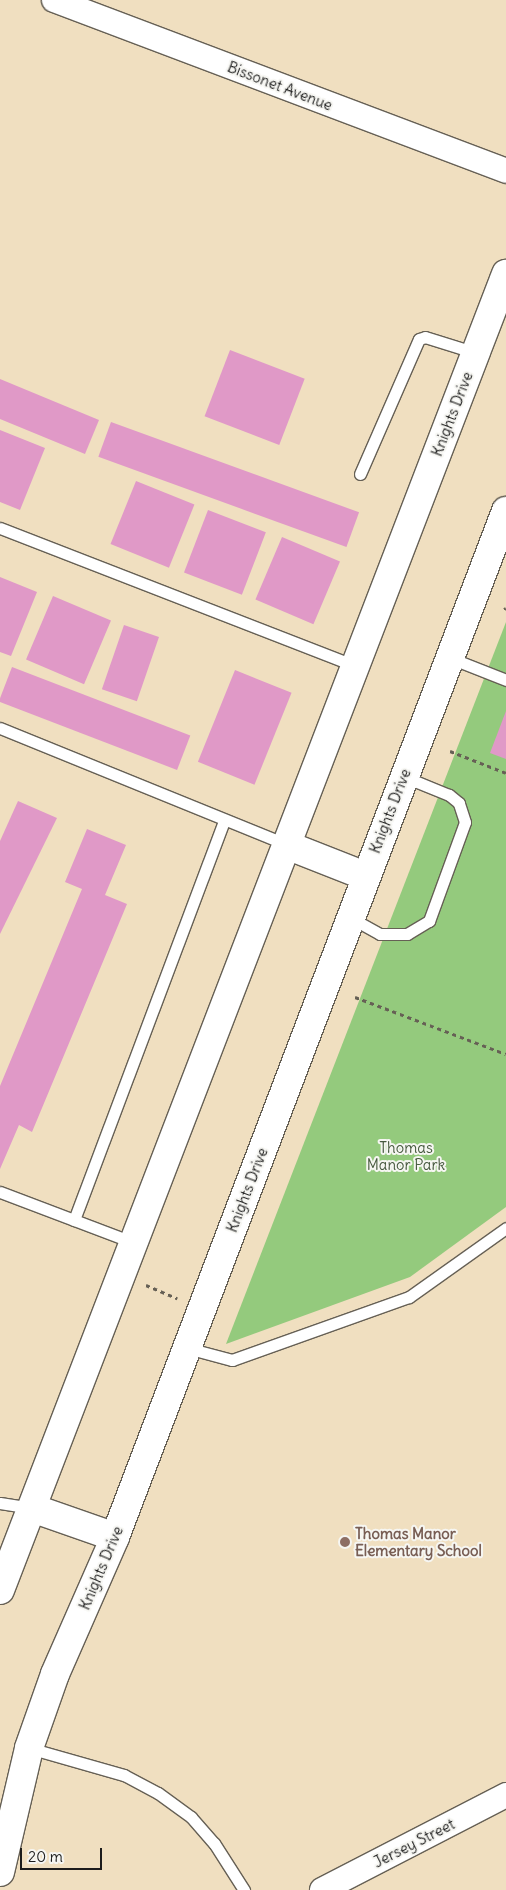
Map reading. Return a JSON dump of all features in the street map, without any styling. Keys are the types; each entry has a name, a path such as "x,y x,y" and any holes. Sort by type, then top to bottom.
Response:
{"street":[{"name":"Bissonet Avenue","path":"54,0 506,171"},
{"name":"Knights Drive","path":"0,1590 132,1242 290,846 355,666 506,274"},
{"name":"Knights Drive","path":"0,1872 29,1748 55,1674 115,1538 349,917 506,511"},
{"path":"290,846 365,876"},
{"path":"32,1508 115,1538"},
{"name":"Jersey Street","path":"322,1890 506,1795"}],"lane":[{"path":"360,474 419,339 425,337 476,353"},
{"path":"0,528 355,666"},
{"path":"450,658 506,680"},
{"path":"0,728 224,821 290,846"},
{"path":"349,917 380,934 407,934 429,921 465,822 459,803 449,796 404,777"},
{"path":"74,1220 224,821"},
{"path":"0,1192 132,1242"},
{"path":"187,1348 232,1360 409,1297 506,1228"},
{"path":"0,1503 32,1508"},
{"path":"29,1748 124,1775 158,1792 191,1816 208,1836 244,1890"}],"path":[{"path":"450,752 506,773"},
{"path":"355,997 506,1054"},
{"path":"138,1282 183,1300"}],"green space":[{"name":"Thomas Manor Park","path":"506,622 506,1207 410,1277 226,1344"}],"building":[{"path":"230,350 305,379 279,445 205,416"},
{"path":"0,379 99,420 85,454 0,419"},
{"path":"111,422 359,512 346,547 98,457"},
{"path":"0,430 45,448 20,510 0,502"},
{"path":"136,481 194,505 169,568 111,544"},
{"path":"208,510 266,532 242,595 184,573"},
{"path":"282,537 340,562 313,624 255,600"},
{"path":"0,577 37,592 11,656 0,652"},
{"path":"53,596 111,621 84,684 26,660"},
{"path":"124,625 159,637 137,701 102,689"},
{"path":"12,667 190,735 177,770 0,702"},
{"path":"235,670 292,693 254,785 198,762"},
{"path":"506,711 506,759 490,753"},
{"path":"18,801 57,818 0,934 0,841"},
{"path":"87,829 126,845 105,895 127,904 32,1132 19,1125 0,1169 0,1086 82,889 65,882"}],"place":[{"name":"Thomas Manor Elementary School","path":"345,1542"}]}
